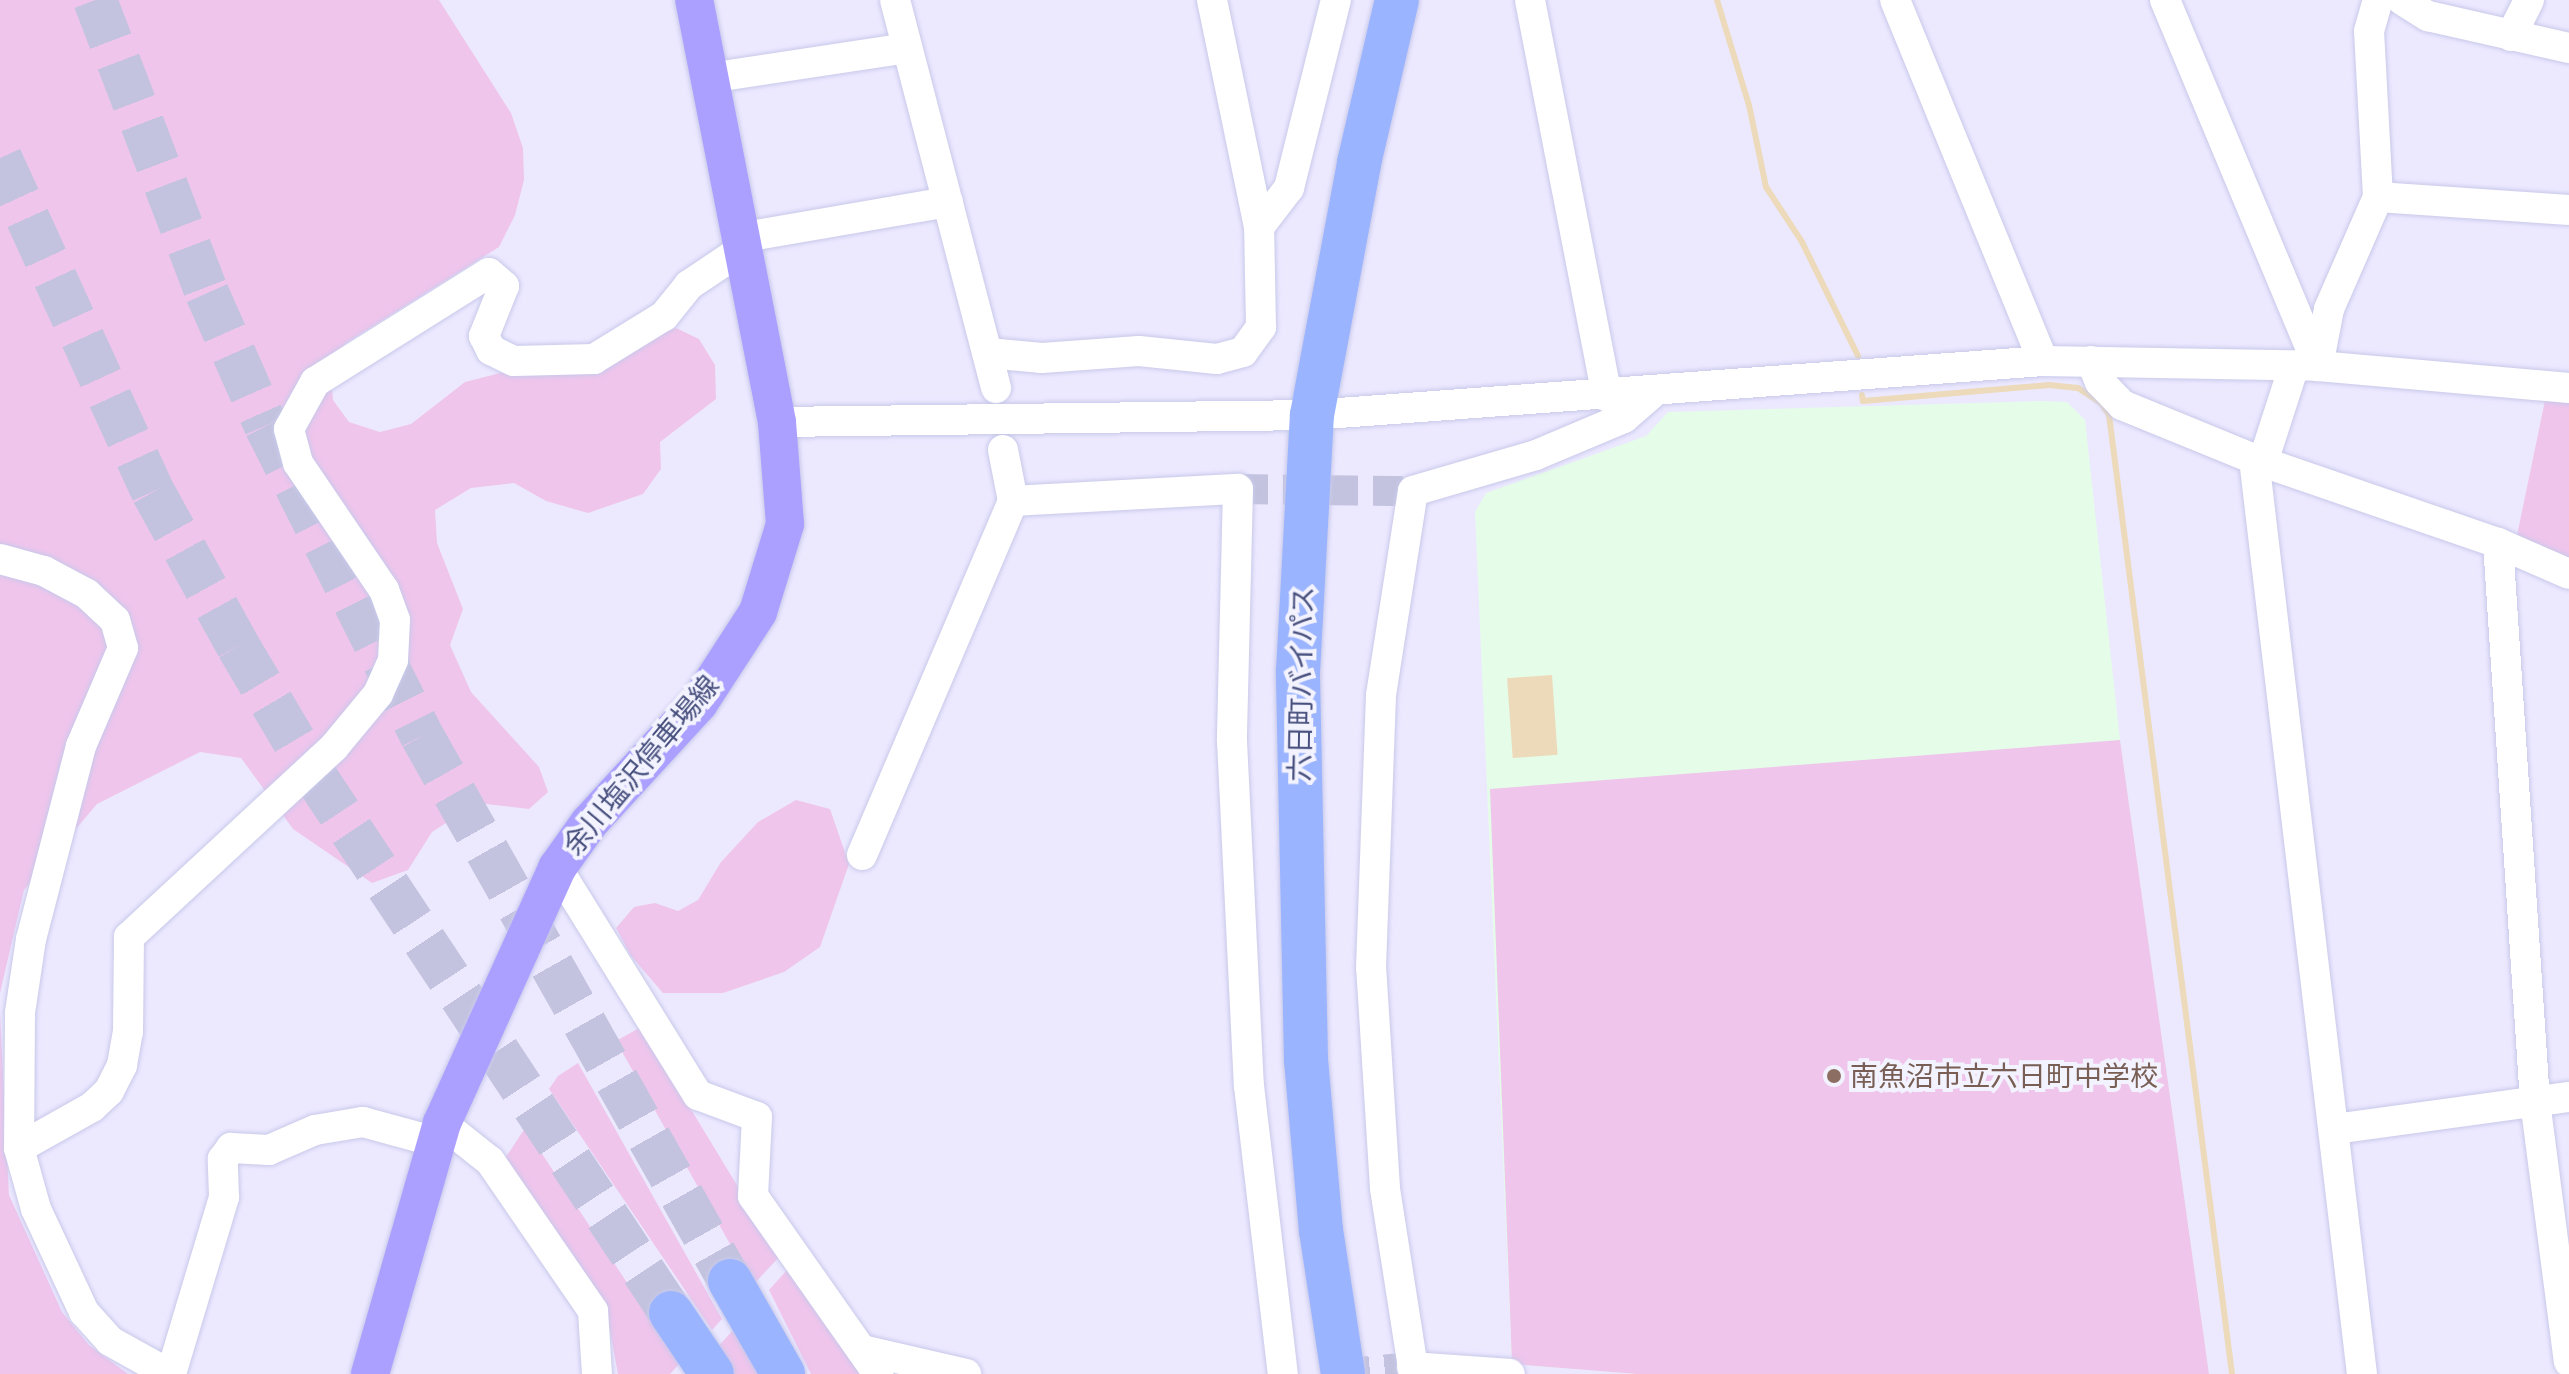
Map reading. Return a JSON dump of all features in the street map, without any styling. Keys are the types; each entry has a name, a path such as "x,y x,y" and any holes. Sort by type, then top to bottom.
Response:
{"highway":[{"name":"六日町バイパス","path":"1343,1374 1321,1231 1306,1060 1299,879 1298,672 1312,415 1359,163 1397,0"},
{"path":"730,1281 783,1374"},
{"path":"671,1313 712,1374"}],"main road":[{"name":"余川塩沢停車場線","path":"370,1374 439,1133 557,868 589,823 699,703 758,612 785,524 777,422 694,0"}],"street":[{"path":"895,0 996,388"},
{"path":"988,353 1042,358 1139,351 1217,359 1243,352 1261,327 1259,227 1212,0"},
{"path":"1259,227 1289,188 1336,0"},
{"path":"1530,0 1607,397"},
{"path":"1895,0 2043,361"},
{"path":"2165,0 2306,366"},
{"path":"2362,1374 2259,461 2306,366 2378,197 2369,31 2378,0"},
{"path":"2402,0 2428,16 2569,48"},
{"path":"2511,36 2529,0"},
{"path":"709,78 907,48"},
{"path":"2378,197 2569,210"},
{"path":"19,1148 92,1107 109,1091 122,1065 128,1032 129,937 334,747 378,694 393,660 395,620 384,590 298,463 289,429 315,382 489,273 504,286 484,336 491,350 514,361 594,359 664,316 689,285 740,244 948,202"},
{"path":"777,422 1312,415 1652,394 2043,361 2306,366 2569,388"},
{"path":"2091,361 2100,382 2122,405 2259,461 2498,543 2569,574"},
{"path":"1510,1374 1413,1370 1385,1188 1371,968 1381,695 1413,491 1463,481 1536,455 1624,418 1652,394"},
{"path":"862,855 1013,501 1003,450"},
{"path":"1013,501 1238,489 1232,741 1249,1086 1283,1374"},
{"path":"2498,543 2535,1101 2569,1362"},
{"path":"0,559 44,571 87,594 115,620 123,648 81,746 31,939 20,1013 19,1148 36,1209 84,1312 110,1341 170,1374 224,1197 223,1159 231,1148 269,1150 315,1130 363,1122 439,1133 490,1161 593,1311 597,1374"},
{"path":"557,868 698,1095 757,1117 753,1196 870,1362 966,1374"},
{"path":"2334,1129 2569,1097"}],"shaded area":[{"path":"0,0 439,0 511,113 523,148 524,180 515,215 499,247 346,343 329,361 333,400 349,422 380,432 411,424 465,382 676,328 699,339 715,365 716,399 660,442 661,469 643,494 588,513 546,501 514,483 471,488 435,510 437,543 463,609 450,645 471,692 539,767 548,792 529,809 477,803 432,832 408,870 372,883 293,829 241,758 200,752 97,804 24,890 0,993"},
{"path":"2548,386 2569,388 2569,574 2514,550"},
{"name":"南魚沼市立六日町中学校","path":"2067,402 2085,420 2120,740 2209,1374 1637,1374 1512,1364 1475,512 1486,493 1646,436 1668,412"},
{"path":"1552,675 1558,755 1513,758 1507,678"},
{"name":"南魚沼市立六日町中学校","path":"2120,740 2209,1374 1637,1374 1512,1364 1490,789"},
{"path":"796,800 830,809 849,864 820,947 784,972 723,993 663,993 631,956 616,928 634,907 655,903 678,911 698,900 721,862 758,822"},
{"path":"0,1013 9,1195 62,1312 89,1345 128,1374 0,1374"},
{"path":"641,1027 780,1256 753,1285 616,1041"},
{"path":"578,1063 722,1319 712,1330 549,1089 558,1076"},
{"path":"525,1128 680,1363 670,1374 618,1374 606,1309 504,1160"},
{"path":"788,1269 867,1374 811,1374 769,1290"},
{"path":"735,1328 761,1374 732,1374 715,1350"}],"waterway":[{"path":"1717,0 1749,105 1766,187 1802,242 1858,356"},
{"path":"1862,395 1863,401 2049,385 2078,388 2101,403 2109,415 2232,1374"}],"tunnel":[{"path":"95,0 207,293 266,426 422,736 730,1281"},
{"path":"0,158 153,492 238,646 315,776 671,1313"},
{"path":"1238,489 1413,491"},
{"path":"1340,1374 1412,1367"}],"place":[{"name":"南魚沼市立六日町中学校","path":"1834,1076"}]}
